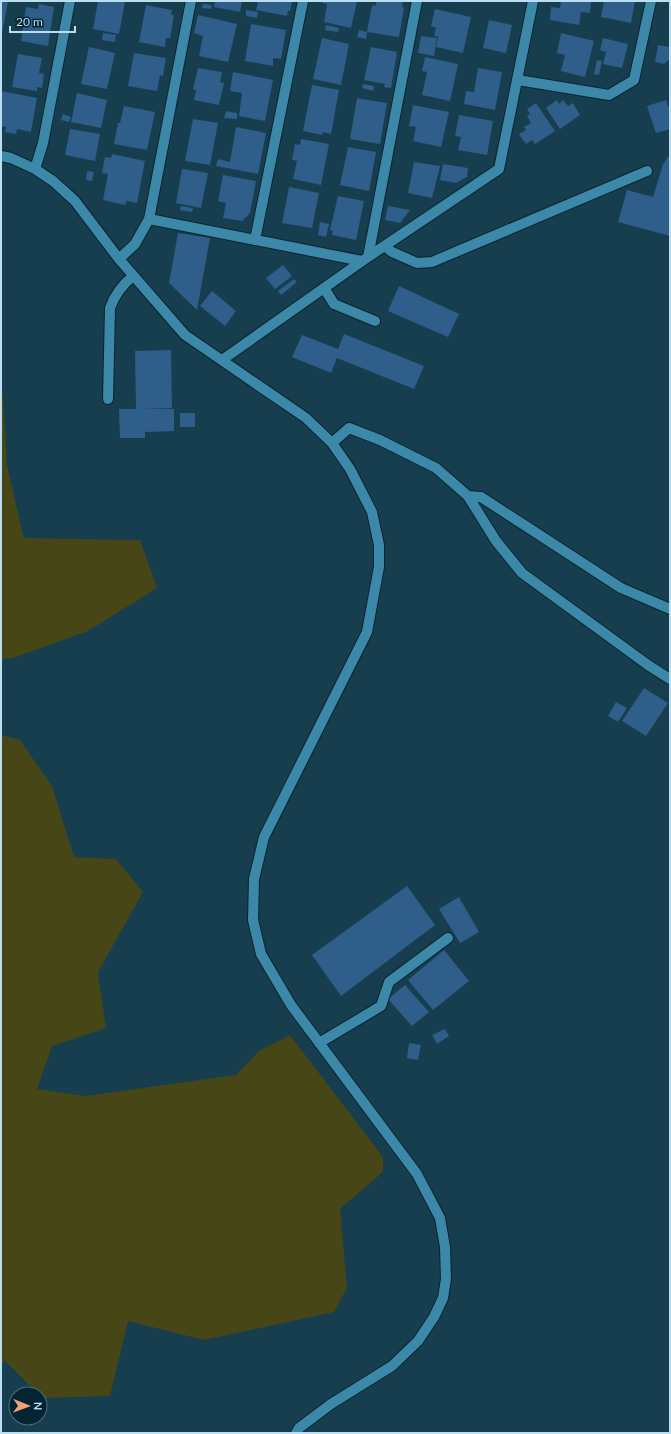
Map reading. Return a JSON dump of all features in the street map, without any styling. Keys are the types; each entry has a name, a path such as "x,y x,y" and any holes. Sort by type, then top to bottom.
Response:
{"street":[{"path":"35,169 43,143 70,1"},
{"path":"119,259 135,244 149,219 191,1"},
{"path":"255,240 303,1"},
{"path":"365,259 417,1"},
{"path":"222,360 365,259 499,169 534,1"},
{"path":"518,80 609,96 634,80 651,1"},
{"path":"1,156 12,158 35,169 53,181 74,201 119,259 186,335 306,418 332,443 350,469 372,512 379,545 379,567 367,632 264,837 254,879 253,920 261,954 291,1005 417,1174 440,1218 445,1247 446,1279 443,1298 434,1317 418,1341 392,1366 331,1404 299,1428 296,1433"},
{"path":"385,246 392,252 416,263 432,262 647,171"},
{"path":"149,219 255,240 365,259"},
{"path":"108,399 110,308 114,297 124,284 134,276"},
{"path":"324,288 334,304 375,321"},
{"path":"332,443 349,428 380,440 436,468 468,496 496,541 522,573 648,665 670,679"},
{"path":"468,496 480,497 621,588 670,609"},
{"path":"319,1043 381,1006 389,982 448,938"}],"shaded area":[{"path":"1,392 3,395 7,466 24,538 140,540 157,588 88,631 13,658 1,659"},
{"path":"1,735 20,740 52,786 74,857 116,859 143,892 98,972 106,1028 52,1046 37,1089 85,1096 236,1075 259,1051 290,1035 383,1157 383,1172 340,1209 347,1288 334,1312 204,1340 128,1321 110,1396 48,1398 48,1386 30,1386 5,1361 1,1364"}],"building":[{"path":"1,1 8,1 2,34 1,34"},
{"path":"98,1 125,1 119,34 93,29"},
{"path":"215,1 242,1 240,12 214,7"},
{"path":"258,1 292,1 290,11 288,11 287,16 256,10"},
{"path":"322,1 357,1 351,28 324,22 327,4 322,3"},
{"path":"377,1 403,1 402,7 404,8 399,37 367,32 372,5 375,6"},
{"path":"561,1 591,1 590,13 581,12 579,25 550,20 551,7 560,8"},
{"path":"604,1 635,1 631,23 601,17"},
{"path":"39,4 54,7 48,46 21,41 26,7 38,9"},
{"path":"203,4 212,5 211,9 202,8"},
{"path":"146,5 172,10 171,15 174,15 170,38 166,38 165,47 139,42"},
{"path":"435,9 471,17 463,53 436,47 438,37 434,36 436,28 431,26"},
{"path":"246,10 258,12 257,18 246,16"},
{"path":"198,15 237,24 228,62 199,56 203,36 194,33"},
{"path":"489,20 512,25 506,53 483,48"},
{"path":"251,24 286,30 281,59 273,58 273,66 245,61"},
{"path":"326,25 339,28 338,32 325,30"},
{"path":"359,30 367,32 366,39 357,37"},
{"path":"103,33 116,35 115,42 102,40"},
{"path":"561,33 594,41 585,77 561,71 565,55 557,53"},
{"path":"421,36 437,38 434,56 418,53"},
{"path":"322,38 349,44 341,85 313,79"},
{"path":"603,38 628,44 622,68 603,64 606,52 600,50"},
{"path":"658,45 670,47 670,59 664,64 655,62"},
{"path":"89,47 115,53 107,89 81,84"},
{"path":"371,47 397,52 391,88 384,87 385,84 364,80"},
{"path":"134,53 166,58 163,76 160,75 157,91 128,86"},
{"path":"18,54 42,58 39,73 44,74 42,88 37,87 37,91 12,87"},
{"path":"425,57 458,64 450,101 422,95 427,72 422,71"},
{"path":"597,60 602,61 599,75 594,74"},
{"path":"198,68 222,72 220,82 224,83 219,105 194,100 196,90 193,89"},
{"path":"478,68 502,72 495,110 464,104 466,91 474,92"},
{"path":"233,72 273,80 265,121 239,116 242,93 230,91"},
{"path":"363,84 374,86 373,91 362,88"},
{"path":"312,85 339,90 331,134 323,132 322,135 303,131"},
{"path":"1,91 37,98 31,132 17,129 16,134 5,132 6,127 1,126"},
{"path":"77,93 107,100 101,128 71,122"},
{"path":"357,98 387,103 380,144 350,139"},
{"path":"557,100 559,104 563,100 568,106 573,103 580,115 560,129 546,108"},
{"path":"666,100 670,111 670,129 656,133 647,106"},
{"path":"536,103 555,131 535,144 532,140 526,144 519,134 526,130 524,127 531,123 527,116 530,114 527,109"},
{"path":"413,105 449,112 441,147 413,141 416,127 409,126"},
{"path":"124,106 155,112 147,150 114,144 118,123 120,123"},
{"path":"226,111 237,113 237,119 224,118"},
{"path":"63,114 71,117 69,122 61,120"},
{"path":"459,115 493,121 487,155 458,150 461,137 455,136"},
{"path":"193,119 218,123 210,165 185,161"},
{"path":"236,127 266,133 258,174 216,166 218,159 230,162"},
{"path":"70,129 100,134 95,161 65,155"},
{"path":"301,139 329,144 321,185 293,179 297,161 292,160 295,144 300,145"},
{"path":"348,147 376,152 369,191 340,185"},
{"path":"112,154 145,161 137,203 127,201 125,205 103,200 108,174 102,173 105,157 111,158"},
{"path":"670,154 670,236 618,222 627,190 653,197 663,164"},
{"path":"414,162 440,166 432,198 408,193"},
{"path":"443,164 468,168 467,177 456,183 440,180"},
{"path":"182,169 208,173 201,208 176,203"},
{"path":"87,171 94,172 92,181 86,180"},
{"path":"223,175 256,181 250,213 242,221 223,218 226,203 218,201"},
{"path":"289,187 319,193 312,228 282,223"},
{"path":"338,196 364,201 356,240 332,235 333,231 330,230"},
{"path":"181,206 193,208 192,212 180,210"},
{"path":"388,206 410,210 400,223 385,220"},
{"path":"320,222 329,224 326,237 318,235"},
{"path":"178,233 210,238 197,310 169,283"},
{"path":"283,265 292,276 275,289 266,278"},
{"path":"294,279 297,282 281,295 278,291"},
{"path":"399,286 459,314 448,337 388,311"},
{"path":"212,291 236,311 225,326 200,306"},
{"path":"344,334 424,366 414,389 337,358 331,373 292,357 302,335 338,349"},
{"path":"171,350 172,408 144,409 174,409 174,431 145,432 145,438 120,438 119,409 136,409 135,351"},
{"path":"180,413 195,413 195,427 180,427"},
{"path":"644,688 668,703 646,736 622,721"},
{"path":"616,702 627,708 618,722 608,716"},
{"path":"407,886 435,925 341,996 312,955"},
{"path":"459,897 479,932 460,943 439,909"},
{"path":"444,950 469,981 433,1010 408,980"},
{"path":"405,985 429,1012 412,1026 388,999"},
{"path":"445,1029 449,1036 437,1044 432,1035"},
{"path":"409,1043 421,1045 418,1060 407,1058"}]}
